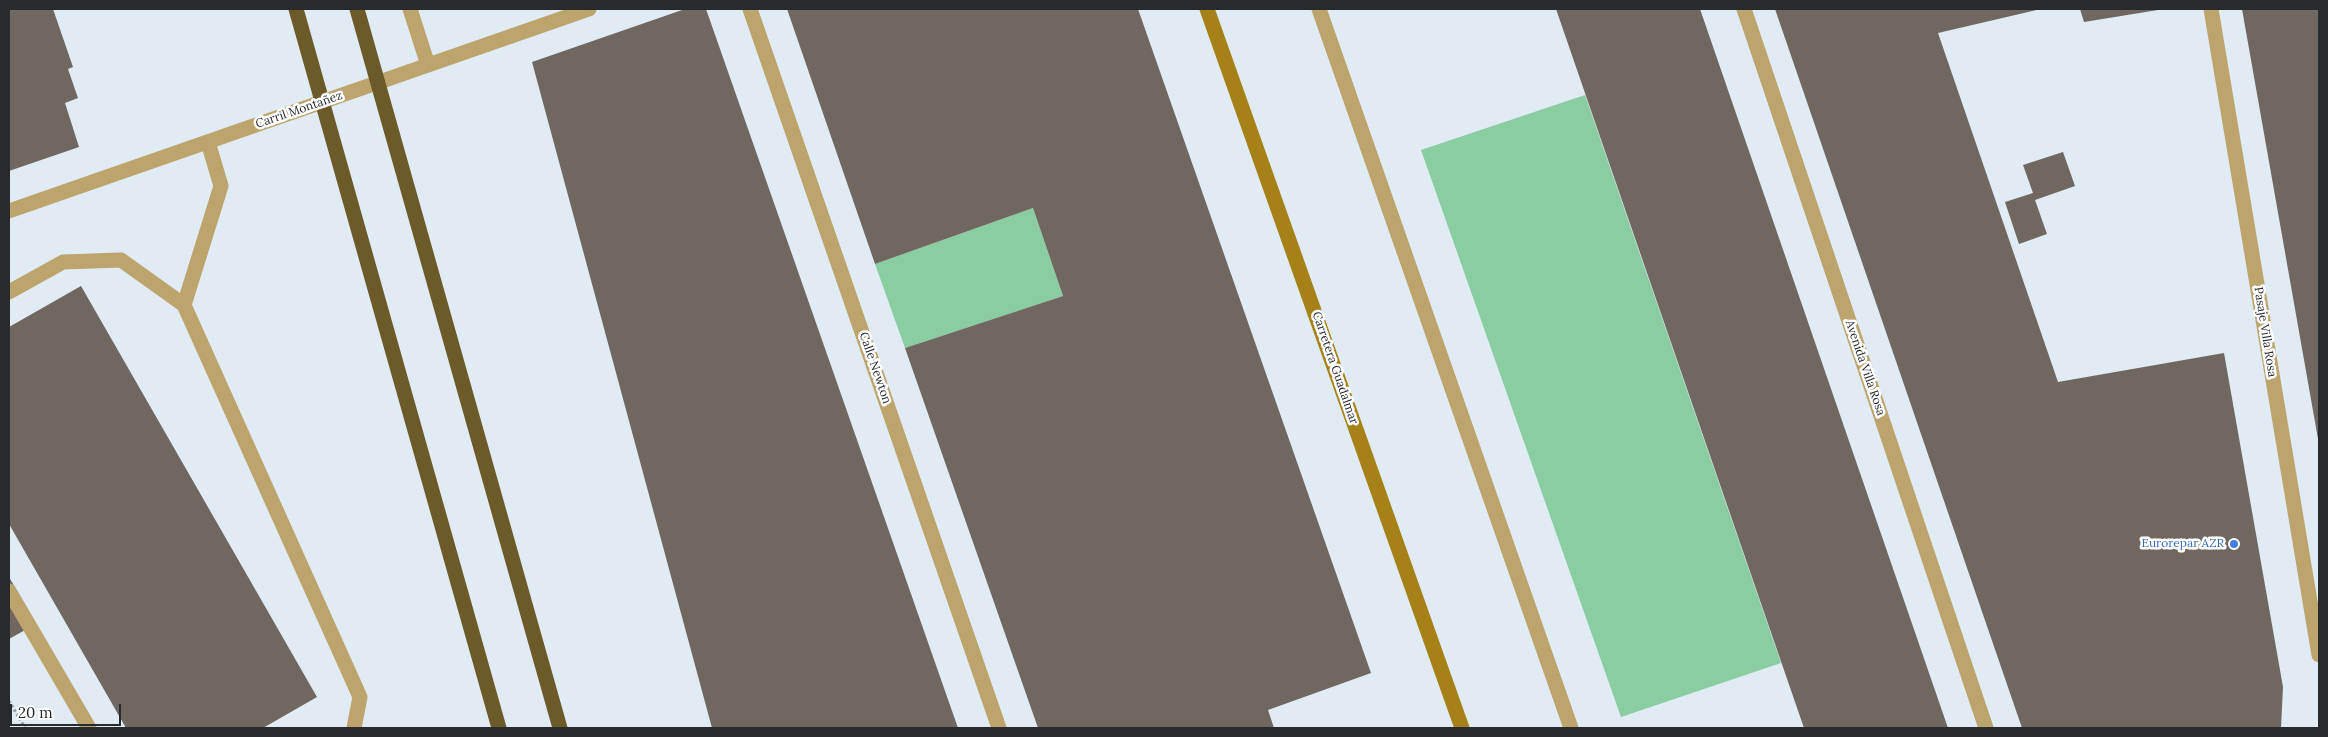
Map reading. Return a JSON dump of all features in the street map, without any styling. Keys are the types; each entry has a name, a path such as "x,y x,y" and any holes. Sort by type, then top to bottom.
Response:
{"highway":[{"path":"296,9 499,728"},
{"path":"357,9 560,728"}],"street":[{"path":"410,9 428,65"},
{"name":"Carril Montañez","path":"9,211 589,9"},
{"name":"Calle Newton","path":"750,9 999,728"},
{"name":"Carretera Guadalmar","path":"1207,9 1462,728"},
{"path":"1319,9 1571,728"},
{"name":"Avenida Villa Rosa","path":"1744,9 1986,728"},
{"name":"Pasaje Villa Rosa","path":"2211,9 2319,655"},
{"path":"184,305 221,186 208,142"},
{"path":"9,292 63,262 121,260 184,305 360,696 354,728"},
{"path":"9,591 88,728"}],"path":[{"path":"9,700 25,728"}],"green space":[{"path":"1585,95 1781,663 1621,717 1421,150"},
{"path":"1033,208 1063,296 905,348 875,264"}],"building":[{"path":"9,9 53,9 73,67 68,69 78,98 65,103 79,147 9,171"},
{"path":"685,9 706,9 958,728 712,728 532,62"},
{"path":"787,9 1138,9 1371,673 1268,710 1274,728 1038,728 905,348 1063,296 1033,208 875,264"},
{"path":"1556,9 1700,9 1948,728 1804,728"},
{"path":"1775,9 2041,9 1938,33 2058,382 2224,353 2283,687 2281,728 2022,728"},
{"path":"2080,9 2158,9 2158,10 2084,22"},
{"path":"2242,9 2319,9 2319,439 2318,439"},
{"path":"2063,152 2075,186 2035,200 2047,234 2019,244 2005,202 2033,193 2023,165"},
{"path":"81,286 317,697 263,728 126,728 9,524 9,327"},
{"path":"9,577 36,624 9,639"}],"place":[{"name":"Eurorepar AZR","path":"2234,544"}]}
